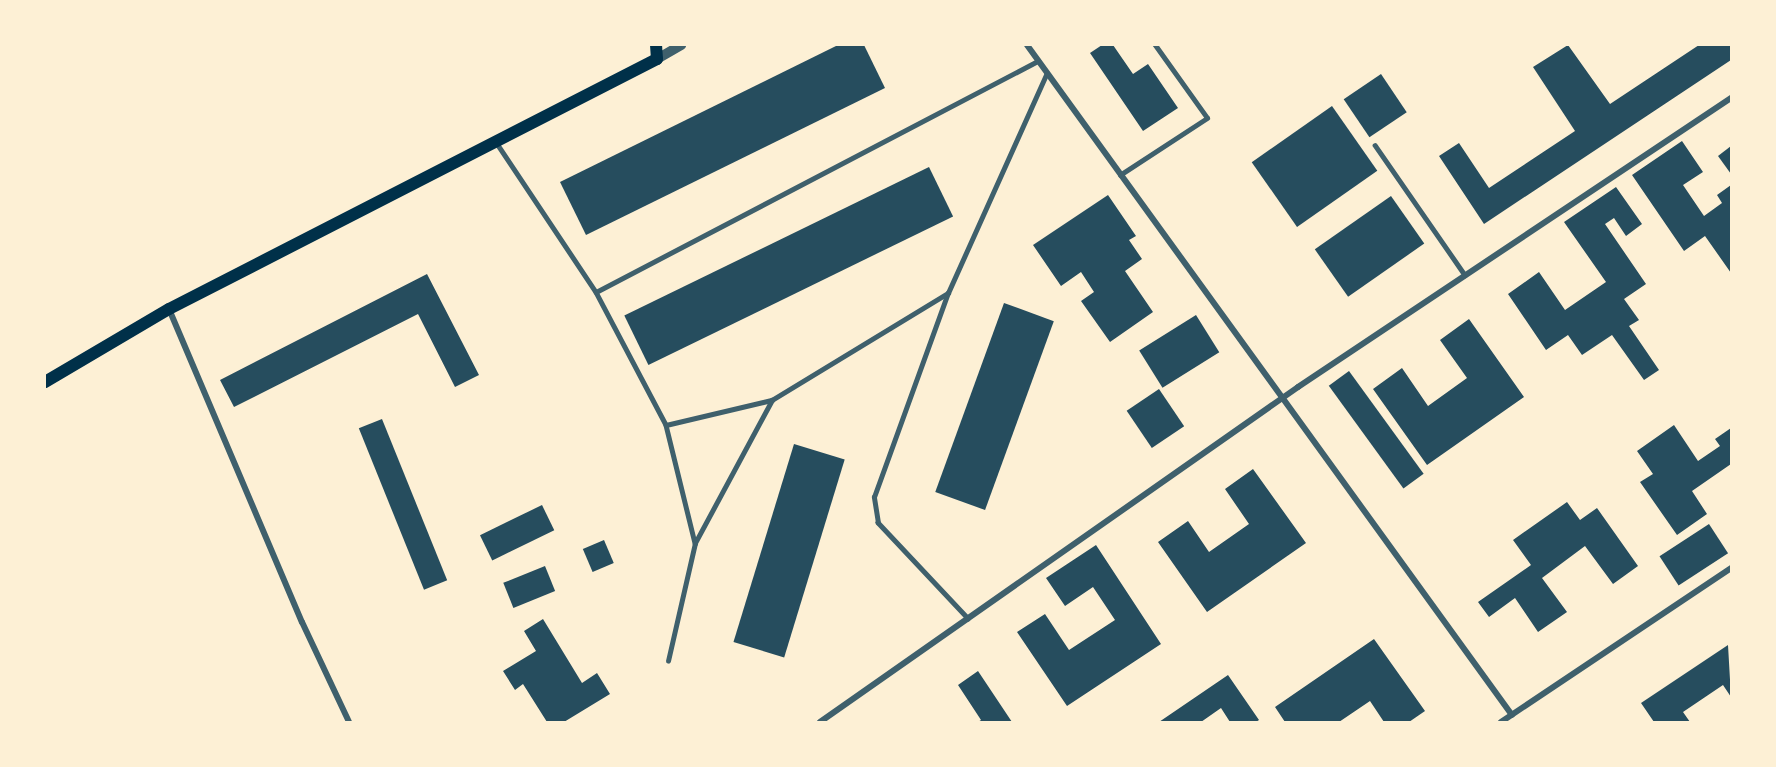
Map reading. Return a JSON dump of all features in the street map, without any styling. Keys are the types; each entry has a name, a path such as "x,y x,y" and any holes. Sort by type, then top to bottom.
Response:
{"main road":[{"path":"45,382 169,309 657,59 656,45"}],"street":[{"path":"657,59 681,45"},
{"path":"1027,45 1512,715"},
{"path":"820,722 1281,398 1731,98"},
{"path":"169,309 302,622 349,722"},
{"path":"1501,722 1731,568"}],"lane":[{"path":"1120,175 1207,118 1155,45"},
{"path":"596,292 1038,61"},
{"path":"968,619 878,523 874,497 948,293 1047,74"},
{"path":"496,142 596,292 666,425 695,543"},
{"path":"1375,145 1466,275"},
{"path":"666,425 772,400 948,293"},
{"path":"668,661 695,543 772,400"}],"building":[{"path":"838,45 864,45 885,88 586,235 560,182"},
{"path":"1102,45 1113,45 1133,74 1148,64 1178,108 1143,131 1090,53"},
{"path":"1568,45 1610,104 1699,45 1731,45 1731,60 1484,224 1439,156 1459,143 1489,188 1575,131 1533,67"},
{"path":"1381,74 1407,112 1369,137 1344,99"},
{"path":"1332,106 1377,171 1297,227 1252,162"},
{"path":"1682,141 1703,172 1683,185 1704,216 1722,203 1717,195 1731,185 1731,273 1705,236 1684,251 1632,175"},
{"path":"1731,146 1731,174 1718,156"},
{"path":"929,167 953,216 648,365 624,316"},
{"path":"1616,187 1642,224 1626,236 1614,218 1605,224 1646,284 1624,299 1639,320 1629,326 1659,370 1644,380 1612,335 1582,355 1568,335 1546,350 1508,294 1539,272 1565,310 1606,282 1564,222"},
{"path":"1108,195 1136,236 1129,240 1142,259 1125,271 1153,312 1110,342 1081,301 1094,292 1081,272 1061,286 1033,245"},
{"path":"1391,196 1424,244 1348,297 1315,249"},
{"path":"427,274 479,375 455,387 418,314 234,407 220,380"},
{"path":"1004,303 1054,321 985,510 935,492"},
{"path":"1196,315 1219,352 1162,388 1139,351"},
{"path":"1469,319 1524,397 1427,465 1373,389 1402,368 1428,406 1467,378 1440,340"},
{"path":"1349,371 1424,474 1403,488 1329,386"},
{"path":"1159,389 1184,426 1152,448 1127,411"},
{"path":"382,419 447,580 424,590 359,428"},
{"path":"1674,425 1698,461 1720,446 1715,439 1731,428 1731,464 1692,491 1707,514 1677,535 1640,482 1653,474 1637,451"},
{"path":"794,444 845,459 784,657 733,642"},
{"path":"1253,469 1306,543 1207,612 1158,542 1188,521 1209,552 1249,524 1225,489"},
{"path":"1567,502 1580,520 1597,508 1638,566 1613,584 1585,546 1542,578 1567,612 1538,632 1515,598 1489,617 1478,602 1531,565 1513,540"},
{"path":"542,505 554,530 492,560 480,535"},
{"path":"1709,524 1728,553 1679,585 1660,556"},
{"path":"604,540 614,563 593,572 583,549"},
{"path":"1096,545 1161,644 1067,706 1017,632 1045,614 1069,650 1115,620 1093,587 1065,606 1046,578"},
{"path":"545,566 555,591 513,608 503,583"},
{"path":"543,619 582,683 597,673 610,694 564,722 547,722 523,684 515,690 503,671 536,651 524,631"},
{"path":"1374,639 1425,711 1409,722 1384,722 1370,701 1339,722 1285,722 1275,707"},
{"path":"1728,645 1731,697 1723,685 1683,712 1690,722 1654,722 1641,703"},
{"path":"978,671 1012,722 978,722 981,720 958,685"},
{"path":"1228,675 1259,720 1230,722 1221,708 1201,722 1159,722"}]}
